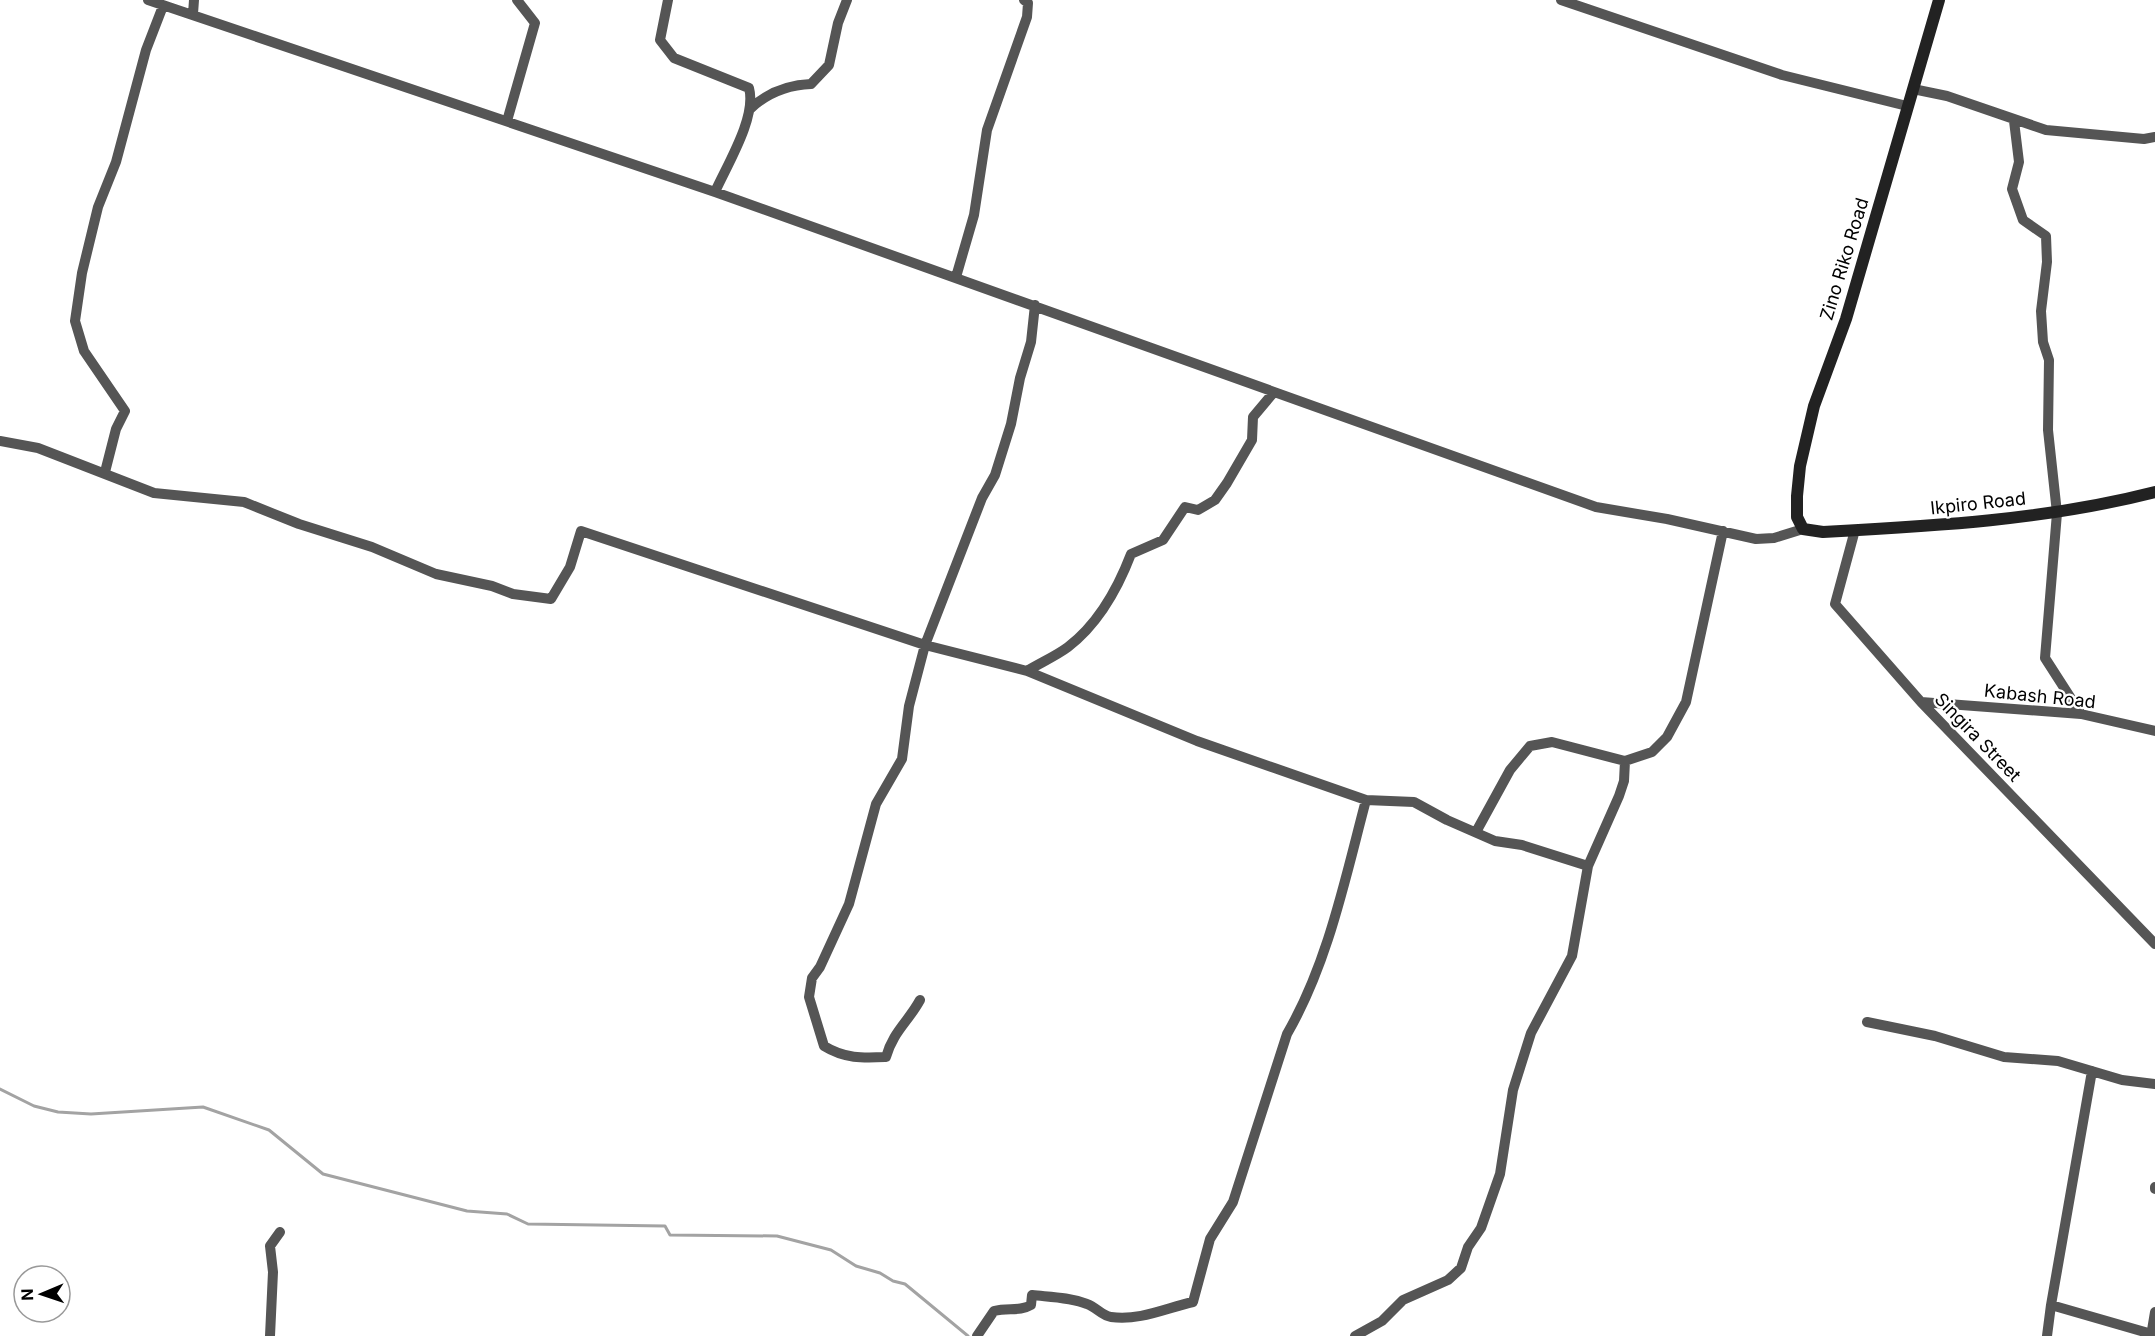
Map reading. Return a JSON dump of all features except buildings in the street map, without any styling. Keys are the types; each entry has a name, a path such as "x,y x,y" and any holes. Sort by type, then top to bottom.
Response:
{"street":[{"path":"148,0 715,192 1596,507 1756,539 1774,538 1803,529"},
{"path":"193,14 194,0"},
{"path":"507,121 535,23 517,0"},
{"path":"668,0 660,40 668,53 674,58 749,88 750,109 715,192"},
{"path":"750,109 764,96 795,84 811,84 829,65 838,23 847,0"},
{"path":"956,277 974,215 987,130 1027,17 1028,3 1024,0"},
{"path":"1561,0 1782,75 1907,106"},
{"path":"1584,0 1592,11"},
{"name":"Zino Riko Road","path":"1803,529 1797,517 1797,496 1800,466 1814,406 1846,319 1939,0"},
{"path":"105,472 116,429 125,411 84,351 75,321 82,273 98,207 116,162 146,50 163,6"},
{"path":"1913,89 1947,96 2014,121 2046,130 2144,139 2155,137"},
{"path":"2014,121 2019,162 2012,189 2023,220 2046,236 2047,262 2041,311 2043,342 2049,360 2048,430 2057,513 2045,658 2081,714"},
{"path":"920,1000 911,1016 898,1028 886,1057 853,1058 837,1054 824,1046 810,997 812,978 820,967 849,904 876,804 902,759 909,706 925,645 1005,444 1031,342 1035,305"},
{"path":"1027,671 1069,646 1091,623 1113,595 1131,554 1163,540 1185,507 1198,510 1215,500 1252,440 1253,417 1274,392"},
{"path":"0,441 38,448 76,465 105,472 154,493 244,502 298,524 372,547 436,574 492,586 513,594 551,599 570,567 581,531 925,645 1027,671 1197,741 1366,800 1414,802 1495,841 1522,845 1588,866"},
{"name":"Ikpiro Road","path":"1803,529 1823,532 1982,523 2057,513 2155,492"},
{"name":"Singira Street","path":"1855,530 1835,604 1921,702 2155,944"},
{"path":"1476,832 1510,770 1530,746 1552,741 1625,761 1652,752 1667,737 1686,702 1723,531"},
{"name":"Kabash Road","path":"1921,702 2081,714 2155,731"},
{"path":"1355,1336 1382,1321 1403,1300 1448,1280 1461,1268 1468,1247 1481,1228 1500,1174 1513,1090 1531,1033 1572,956 1588,866 1621,788 1625,761"},
{"path":"977,1336 994,1311 1006,1308 1021,1311 1031,1305 1032,1295 1067,1298 1089,1304 1107,1317 1125,1318 1140,1317 1193,1302 1210,1239 1233,1202 1283,1045 1297,1016 1332,927 1366,800"},
{"path":"1867,1022 1935,1036 2004,1058 2058,1061 2122,1080 2155,1084"},
{"path":"2047,1336 2092,1071"},
{"path":"270,1336 273,1272 270,1246 280,1232"},
{"path":"2051,1305 2153,1335 2155,1312"}],"waterway":[{"path":"0,1089 34,1106 58,1112 91,1114 203,1107 269,1130 323,1174 467,1211 507,1214 528,1224 665,1226 670,1235 777,1236 831,1250 856,1266 905,1284 968,1336"}]}
